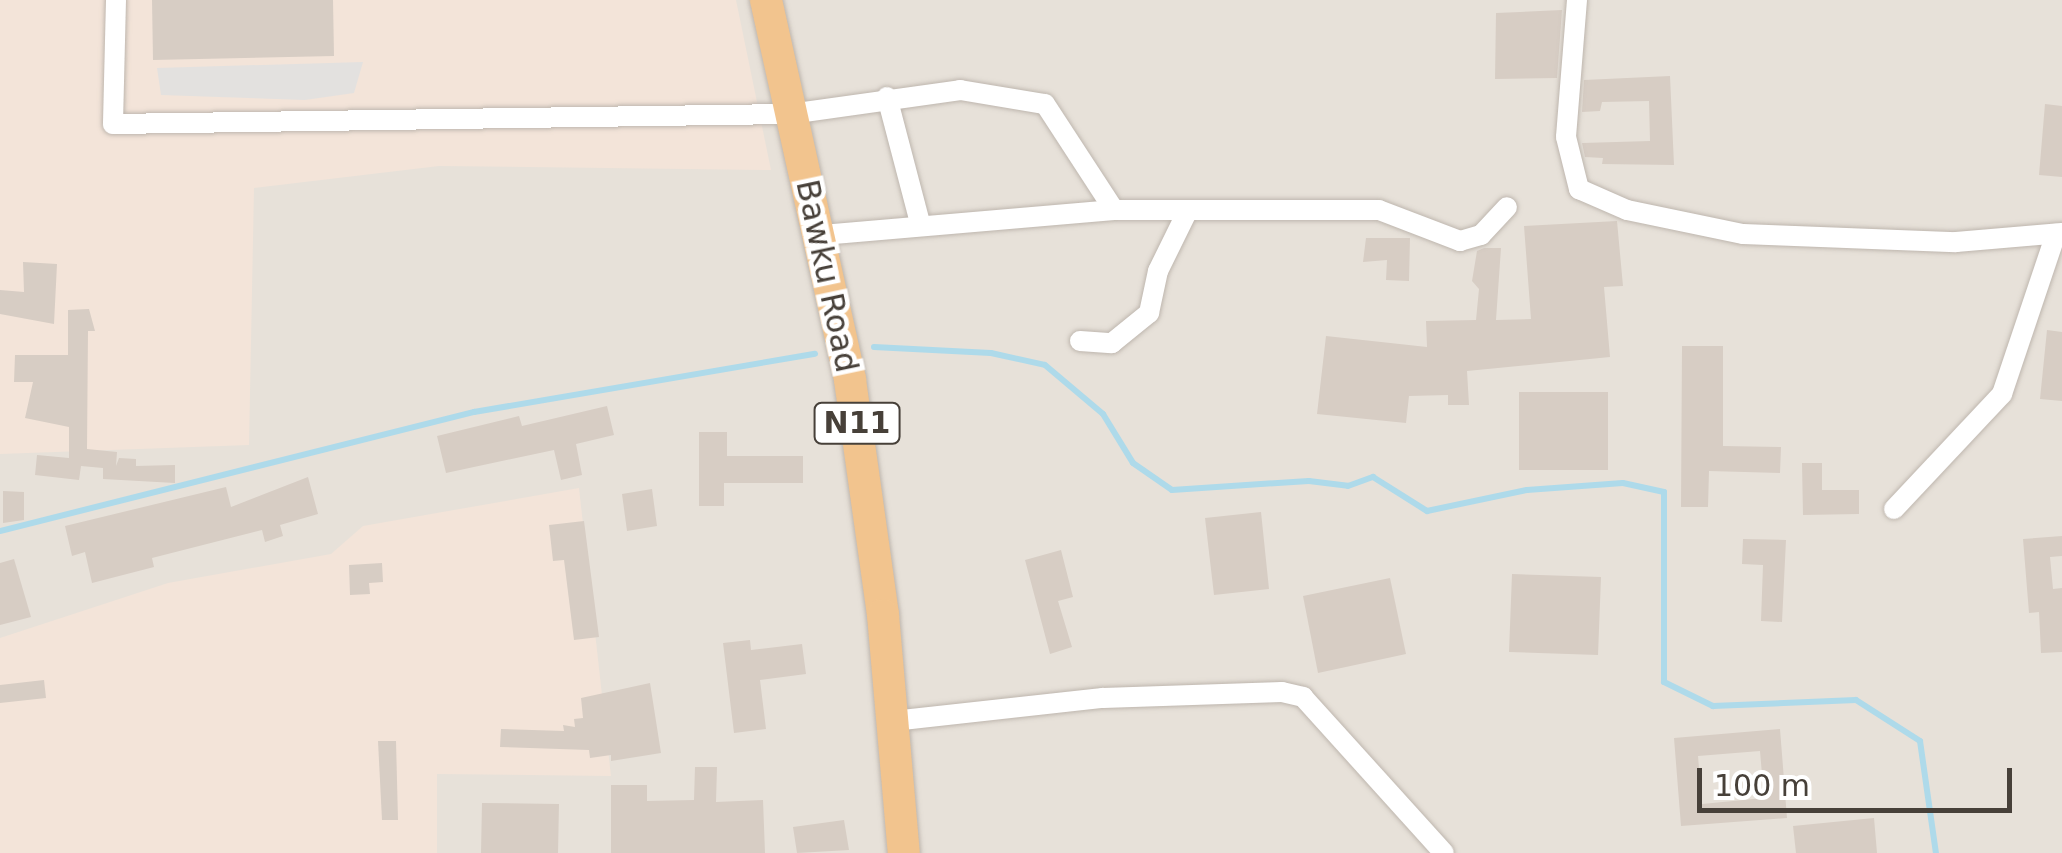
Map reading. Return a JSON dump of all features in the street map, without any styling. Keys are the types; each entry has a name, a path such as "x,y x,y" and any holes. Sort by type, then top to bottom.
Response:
{"highway":[{"name":"Bawku Road","path":"766,0 790,114 822,235 858,426 893,721 904,853"}],"street":[{"path":"116,0 113,124 790,114 942,89 1046,104 1114,210"},
{"path":"1577,0 1566,137 1579,189 1627,210 1743,234 1956,242 2059,233 2002,394 1894,509"},
{"path":"887,98 920,222"},
{"path":"822,235 920,222 1114,210 1379,210 1460,241 1481,235 1507,207"},
{"path":"1080,341 1112,343 1149,313 1158,271 1188,210"},
{"path":"893,721 1103,698 1282,692 1303,697 1444,853"}],"shaded area":[{"path":"0,0 2062,0 2062,853 0,853"},
{"path":"0,0 736,0 771,170 439,166 254,188 249,445 0,454"},
{"path":"363,62 354,93 305,100 161,95 157,68"},
{"path":"579,488 611,776 437,774 437,853 0,853 0,638 168,583 331,554 363,526"}],"building":[{"path":"152,0 333,0 334,56 153,60"},
{"path":"1562,10 1557,78 1495,79 1496,13"},
{"path":"1670,76 1674,165 1602,164 1603,158 1585,157 1582,143 1650,141 1649,101 1602,102 1600,111 1582,112 1584,80"},
{"path":"2045,104 2062,106 2062,177 2039,175"},
{"path":"1617,221 1623,286 1604,287 1610,357 1467,371 1469,405 1448,405 1448,395 1409,396 1406,423 1317,414 1326,336 1427,347 1426,321 1476,320 1479,289 1472,281 1477,251 1484,248 1501,248 1496,320 1531,319 1524,226"},
{"path":"1366,238 1410,238 1409,281 1386,280 1387,260 1363,262"},
{"path":"23,262 57,264 54,324 0,314 0,290 24,292"},
{"path":"89,309 95,331 88,331 87,449 117,452 116,466 119,458 136,459 136,466 175,465 175,483 103,479 103,468 81,466 79,480 35,475 37,455 69,458 69,427 25,418 33,382 14,382 15,355 68,355 68,310"},
{"path":"2047,330 2062,332 2062,401 2040,399"},
{"path":"1682,346 1723,346 1723,446 1781,447 1780,473 1709,471 1708,507 1681,507"},
{"path":"1519,392 1608,392 1608,470 1519,470"},
{"path":"607,406 614,435 576,444 582,475 561,480 554,450 446,473 437,436 519,416 522,426"},
{"path":"699,432 727,432 727,456 803,456 803,483 724,483 724,506 699,506"},
{"path":"1802,463 1822,463 1822,490 1859,490 1859,514 1803,515"},
{"path":"308,477 318,514 280,525 283,536 265,542 262,530 152,558 154,567 92,583 85,552 72,556 65,526 226,487 231,507"},
{"path":"652,489 657,526 627,531 622,494"},
{"path":"3,491 24,492 24,520 3,523"},
{"path":"1261,512 1269,589 1214,595 1205,518"},
{"path":"584,521 599,637 574,640 564,560 553,561 549,525"},
{"path":"2062,536 2062,556 2050,557 2053,589 2062,588 2062,652 2041,653 2039,612 2029,613 2023,539"},
{"path":"1743,539 1786,540 1782,622 1761,621 1763,565 1742,564"},
{"path":"1061,550 1073,597 1058,601 1072,647 1050,654 1025,560"},
{"path":"14,559 31,617 0,625 0,563"},
{"path":"382,563 383,582 369,583 370,594 350,595 349,565"},
{"path":"1512,574 1601,577 1598,655 1509,652"},
{"path":"1390,578 1406,654 1318,673 1303,596"},
{"path":"750,640 751,650 802,644 806,674 760,680 766,729 734,733 723,643"},
{"path":"44,680 46,698 0,703 0,685"},
{"path":"650,683 661,753 611,761 611,755 590,758 589,750 500,747 501,729 564,731 563,725 575,727 574,719 583,718 581,698"},
{"path":"1780,729 1787,818 1681,826 1674,738","holes":["1760,751 1764,798 1702,804 1698,756"]},
{"path":"378,741 396,741 398,820 382,820"},
{"path":"695,767 717,767 716,802 763,800 765,853 611,853 611,785 647,785 647,801 694,800"},
{"path":"482,803 559,804 558,853 481,853"},
{"path":"1874,818 1877,853 1796,853 1793,826"},
{"path":"844,820 849,850 797,853 793,827"}],"waterway":[{"path":"874,347 991,353 1045,365 1103,414 1133,463 1172,490 1309,481 1348,486 1373,477 1427,511 1527,490 1623,483 1664,492 1664,682 1713,706 1856,700 1920,741 1936,853"},
{"path":"0,531 474,412 815,354"}]}
